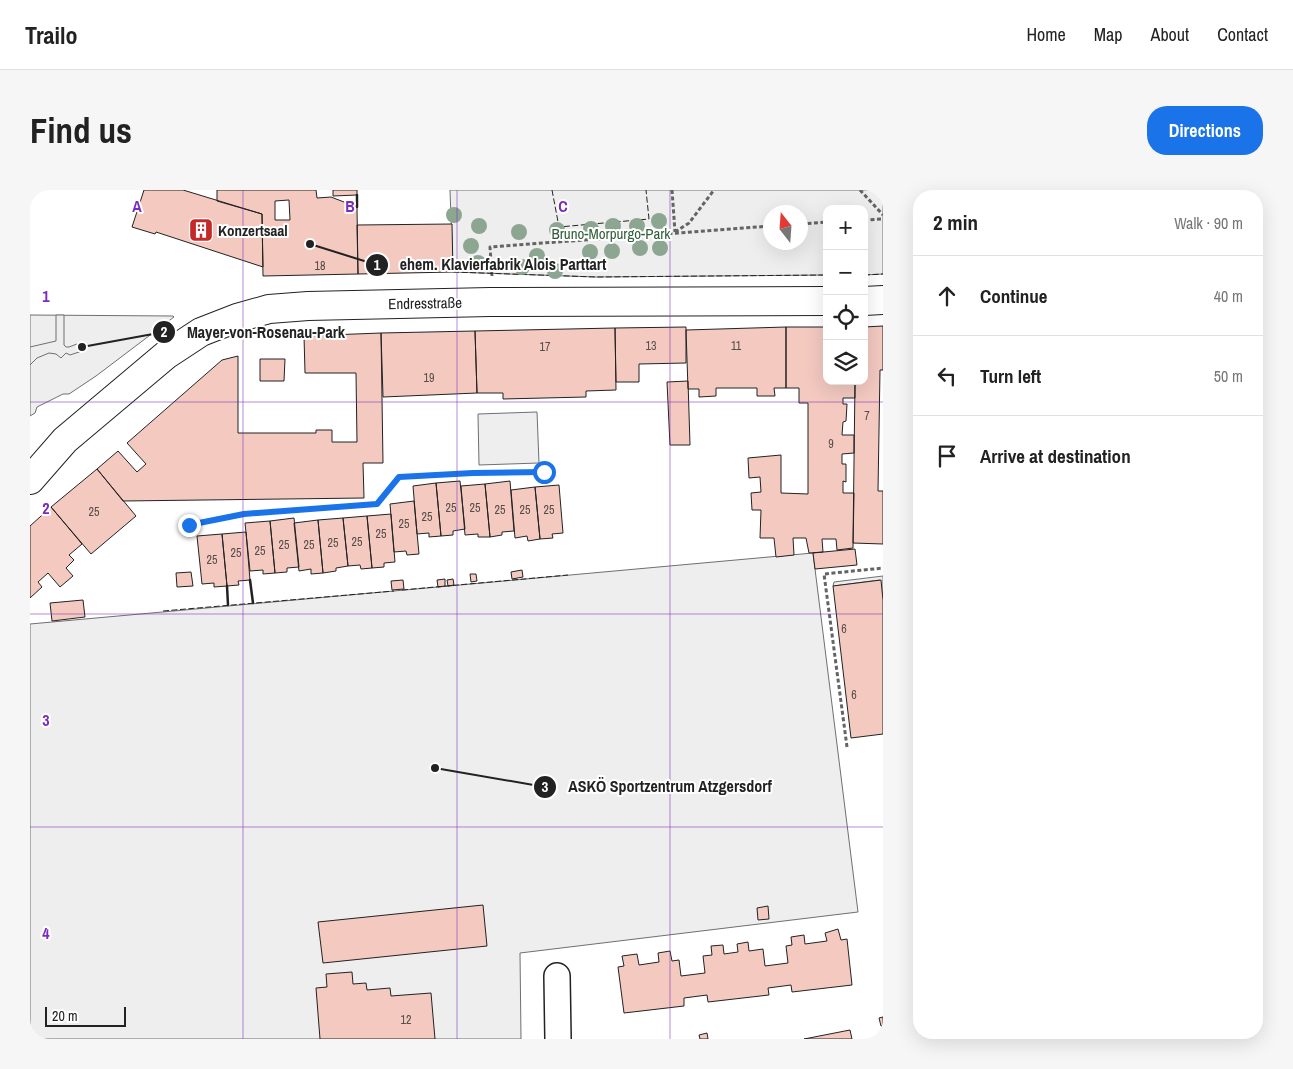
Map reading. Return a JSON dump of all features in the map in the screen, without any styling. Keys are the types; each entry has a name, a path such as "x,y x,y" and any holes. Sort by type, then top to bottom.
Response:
{"street":[{"path":"868,300 883,300"},
{"name":"Endresstraße","path":"30,480 65,440 166,355 201,332 237,318 269,310 308,306 490,302 823,301"},
{"name":"Endresstraße","path":"30,453 65,440"},
{"path":"557,976 558,1039"}],"path":[{"path":"672,190 675,232"},
{"path":"675,232 689,223 714,190"},
{"path":"860,190 883,217"},
{"path":"868,219 883,217"},
{"path":"808,223 823,222"},
{"path":"490,302 492,273 490,247 763,226"},
{"path":"189,525 244,514 377,504 399,477 544,472"},
{"path":"847,747 824,574 883,568"}],"green space":[{"name":"Bruno-Morpurgo-Park","path":"450,190 883,190 883,274 868,275 868,205 823,205 823,275 596,277 453,272"},
{"path":"30,315 174,317 96,376 69,394 63,394 37,407 35,413 30,416"},
{"path":"537,412 539,463 479,465 478,414"},
{"path":"813,553 858,912 520,953 521,1039 30,1039 30,624"},
{"path":"883,576 883,600 880,580 833,586 834,582"}],"shaded area":[{"path":"56,315 64,315 64,345 69,347 77,344 82,351 70,355 66,353 61,358 56,354 49,353 37,358 30,365 30,347 56,341"}],"building":[{"name":"Konzertsaal","path":"144,190 183,190 262,214 263,267 156,232 155,234 132,227"},
{"path":"217,190 316,190 317,198 331,197 357,207 358,274 263,276 262,214 217,201","holes":["289,200 290,220 275,220 275,201"]},
{"path":"333,190 357,190 357,195 333,196"},
{"path":"452,224 453,272 358,274 357,225"},
{"path":"883,326 883,370 880,370 878,491 883,491 883,544 853,543 855,385 868,385 868,327"},
{"path":"686,327 686,363 639,364 639,382 616,382 615,328"},
{"path":"786,327 786,388 774,388 775,396 757,396 757,388 716,388 716,396 699,397 699,389 688,389 686,330"},
{"path":"786,327 823,327 823,385 855,385 855,398 843,398 843,404 847,404 846,421 843,422 842,435 854,435 854,453 842,454 842,464 846,464 846,482 843,481 843,493 854,493 853,548 837,550 836,539 822,539 823,552 809,553 806,538 793,538 794,555 776,557 774,538 760,538 761,510 752,510 751,493 761,492 760,477 749,478 748,458 781,455 781,493 808,494 808,403 799,403 799,388 786,388"},
{"path":"615,328 616,390 586,391 586,397 503,399 503,393 477,393 475,331"},
{"path":"475,331 477,393 383,397 381,333"},
{"path":"381,333 383,463 363,463 364,498 123,501 97,469 118,451 137,472 146,464 127,443 222,360 238,356 238,433 316,433 316,430 332,430 332,442 357,442 356,373 305,373 304,336"},
{"path":"260,359 285,359 284,381 260,381"},
{"path":"688,381 690,445 670,445 667,382"},
{"path":"97,469 136,516 91,554 51,507"},
{"path":"460,481 465,529 453,531 453,535 441,536 436,483"},
{"path":"510,481 514,531 502,532 502,535 490,537 485,484"},
{"path":"436,483 441,536 429,537 429,533 417,534 413,486"},
{"path":"485,484 490,537 478,537 478,534 465,535 461,486"},
{"path":"559,485 563,533 552,534 553,538 540,539 535,487"},
{"path":"535,487 540,539 528,541 527,536 515,538 511,490"},
{"path":"414,501 419,554 407,555 406,551 394,552 390,504"},
{"path":"51,507 82,544 69,555 74,560 66,568 73,576 60,587 48,573 38,582 42,587 30,598 30,526"},
{"path":"391,514 395,562 384,563 384,567 372,568 367,516"},
{"path":"367,516 372,568 361,569 360,565 348,566 343,518"},
{"path":"294,518 299,567 287,568 287,572 275,573 270,521"},
{"path":"343,518 348,566 336,568 336,571 323,573 318,520"},
{"path":"318,520 323,573 311,574 311,569 299,571 294,523"},
{"path":"270,521 275,573 263,574 263,570 250,571 245,523"},
{"path":"246,532 250,580 238,581 239,585 227,586 222,534"},
{"path":"222,534 227,586 214,587 214,583 202,584 197,536"},
{"path":"855,549 857,565 815,569 813,553"},
{"path":"522,570 523,577 512,579 511,572"},
{"path":"191,572 193,586 177,587 176,573"},
{"path":"470,574 476,574 477,581 471,582"},
{"path":"445,579 445,586 438,587 437,580"},
{"path":"453,579 454,585 448,586 447,580"},
{"path":"403,580 404,589 392,590 391,581"},
{"path":"881,580 883,600 883,734 851,738 833,586"},
{"path":"83,600 85,617 52,621 50,603"},
{"path":"483,905 487,946 323,963 318,922"},
{"path":"768,906 769,919 758,920 757,908"},
{"path":"838,929 841,940 847,939 852,985 792,992 791,985 768,988 769,995 708,1002 707,995 684,998 684,1006 624,1013 618,967 624,966 622,956 637,954 639,965 659,962 658,953 670,951 672,961 679,960 681,976 705,973 703,956 712,955 711,946 723,945 724,954 738,952 737,944 748,942 749,951 763,949 765,966 788,963 786,946 792,945 791,937 804,935 805,944 827,941 825,933"},
{"path":"352,972 353,984 366,983 367,990 390,988 391,996 431,993 435,1039 320,1039 316,988 327,987 326,974"},
{"path":"883,1017 883,1026 881,1026 879,1018"},
{"path":"850,1030 852,1039 804,1039"},
{"path":"707,1033 708,1039 700,1039 699,1035"}],"fence":[{"path":"552,190 559,227 649,219 646,190"},
{"path":"453,272 596,277 823,275"},
{"path":"868,275 883,274"},
{"path":"402,590 568,575"},
{"path":"163,611 394,591"}],"wall":[{"path":"357,195 357,207"},
{"path":"250,580 253,603"},
{"path":"227,586 228,605"}],"place":[{"name":"Konzertsaal","path":"201,230"},
{"name":"ehem. Klavierfabrik Alois Parttart","path":"310,244"},
{"name":"Mayer-von-Rosenau-Park","path":"82,347"},
{"name":"ASKÖ Sportzentrum Atzgersdorf","path":"435,768"}],"route":[{"path":"189,525 244,514 377,504 399,477 544,472"}]}
